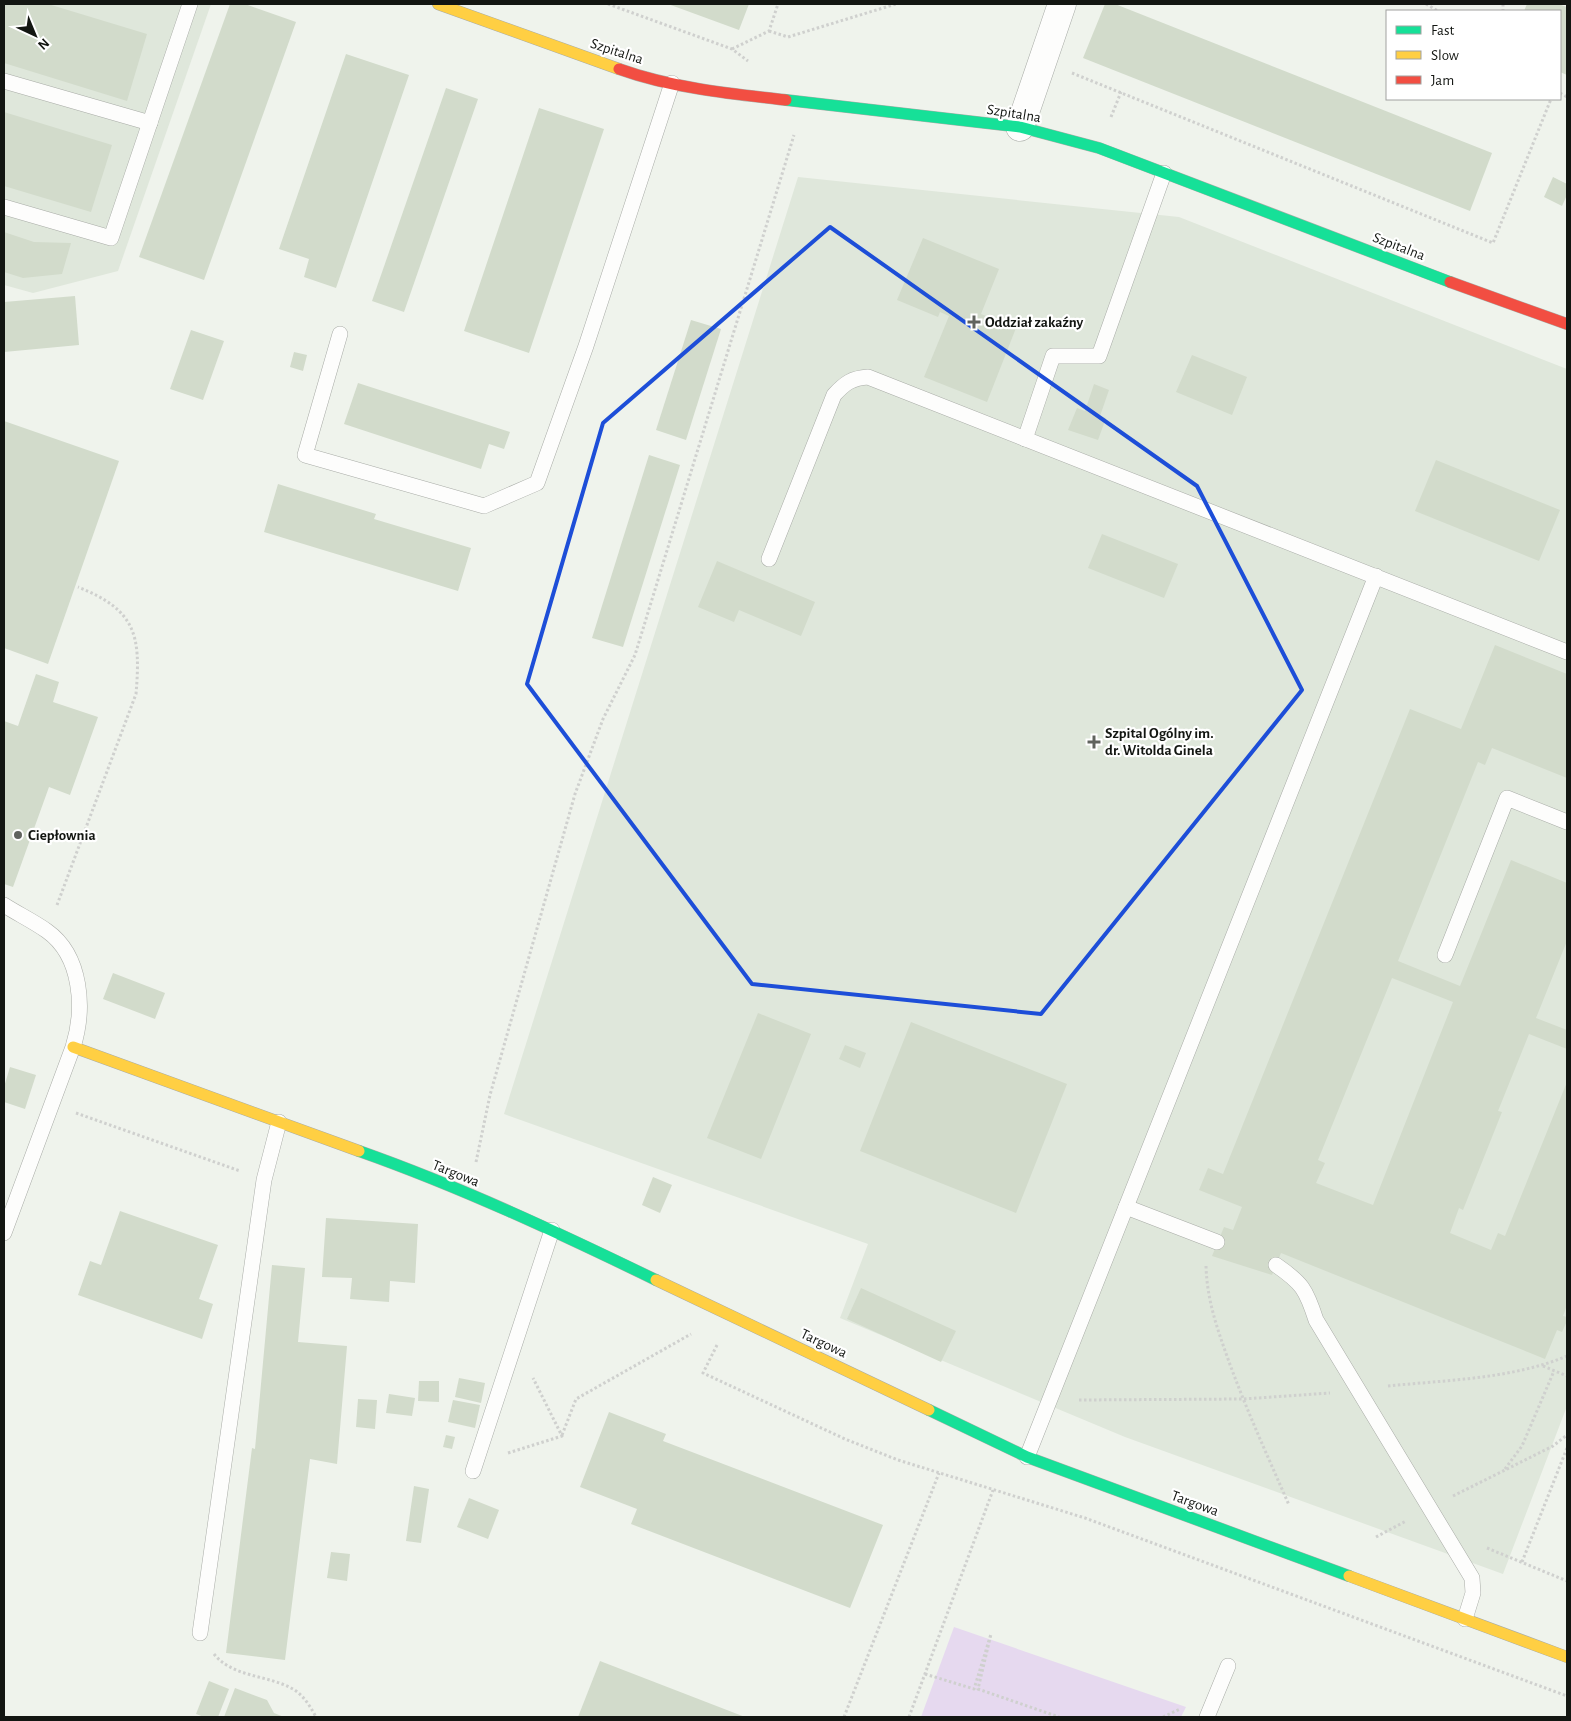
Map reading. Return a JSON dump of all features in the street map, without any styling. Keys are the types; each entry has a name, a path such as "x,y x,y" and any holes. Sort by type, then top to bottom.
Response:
{"street":[{"name":"Szpitalna","path":"438,4 632,74 672,83 730,94 1020,127 1100,148 1567,324"},
{"path":"1020,127 1041,60 1062,4"},
{"name":"Targowa","path":"73,1047 377,1157 552,1230 1027,1456 1567,1657"}],"lane":[{"path":"4,207 111,238 189,4"},
{"path":"4,81 150,123"},
{"path":"340,334 305,455 484,506 537,483 586,346 672,83"},
{"path":"1025,439 1053,356 1100,356 1164,173"},
{"path":"769,559 828,407 839,389 855,378 868,377 1567,652"},
{"path":"1027,1456 1376,576"},
{"path":"1445,955 1507,798 1567,822"},
{"path":"4,905 47,931 59,942 74,969 79,998 79,1027 73,1047 4,1233"},
{"path":"200,1633 264,1180 279,1122"},
{"path":"1126,1207 1211,1240"},
{"path":"474,1467 552,1230"},
{"path":"1276,1265 1298,1280 1309,1297 1316,1320 1472,1578 1473,1593 1465,1619"},
{"path":"1207,1717 1228,1666"}],"path":[{"path":"608,4 732,50 755,66"},
{"path":"732,50 769,31 778,4"},
{"path":"769,31 788,37 896,4"},
{"path":"1041,60 1493,243 1551,100"},
{"path":"1110,120 1121,92"},
{"path":"474,1171 490,1095 575,794 604,719 635,656 804,103"},
{"path":"47,931 136,694 139,658 134,635 124,614 101,596 78,587"},
{"path":"52,1104 264,1180"},
{"path":"1211,1240 1207,1288 1212,1313 1243,1399 1289,1505"},
{"path":"474,1467 562,1436 576,1399 691,1335 694,1326"},
{"path":"1049,1402 1243,1399 1358,1390 1489,1375 1542,1365 1567,1356"},
{"path":"1542,1365 1567,1376"},
{"path":"1505,1470 1522,1446 1554,1371"},
{"path":"531,1373 562,1436"},
{"path":"1376,1537 1430,1507 1553,1446 1567,1435"},
{"path":"1522,1562 1567,1448"},
{"path":"844,1717 939,1473"},
{"path":"909,1717 993,1490"},
{"path":"1479,1546 1567,1581"},
{"path":"200,1633 219,1660 233,1669 292,1688 307,1701 316,1717"},
{"path":"925,1674 974,1689 991,1634 978,1689 1059,1717"},
{"path":"1163,1717 1186,1707 1178,1717"}],"highlighted area":[{"path":"830,227 1197,486 1302,690 1041,1014 752,984 527,684 603,423"}],"shaded area":[{"path":"4,4 211,4 118,271 33,293 4,285"},
{"name":"Szpital Ogólny im. dr. Witolda Ginela","path":"798,177 1179,217 1567,369 1567,1406 1503,1574 1125,1437 840,1318 868,1244 504,1114"},
{"path":"954,1627 1186,1707 1181,1717 921,1717"}],"building":[{"path":"4,4 48,4 147,34 127,101 4,63"},
{"path":"230,4 245,4 296,22 204,280 139,257"},
{"path":"668,4 749,4 739,30"},
{"path":"1105,4 1115,4 1492,153 1470,211 1083,58"},
{"path":"1527,4 1558,4 1567,7 1567,75 1561,72 1561,10 1524,10"},
{"path":"346,54 409,75 336,288 304,277 309,259 279,249"},
{"path":"446,88 478,99 404,312 372,301"},
{"path":"539,108 604,129 529,353 464,331"},
{"path":"4,112 112,145 91,212 4,186"},
{"path":"1553,177 1567,184 1567,195 1562,206 1544,197"},
{"path":"4,232 34,242 71,243 62,274 23,278 4,272"},
{"name":"Oddział zakaźny","path":"923,238 999,269 981,314 1016,328 987,402 924,377 949,316 940,312 938,317 897,300"},
{"path":"75,296 79,345 4,352 4,302"},
{"path":"691,320 721,329 686,440 656,430"},
{"path":"191,330 224,341 203,400 170,389"},
{"path":"294,352 307,355 303,371 290,367"},
{"path":"1192,355 1247,377 1232,415 1176,392"},
{"path":"358,383 510,432 504,449 489,444 481,469 344,424"},
{"path":"1094,384 1109,390 1100,416 1106,418 1098,440 1068,430 1077,408 1085,411"},
{"path":"4,421 119,461 48,664 4,648"},
{"path":"649,455 680,465 623,647 592,638"},
{"path":"1436,460 1560,510 1539,561 1415,511"},
{"path":"278,484 376,514 374,519 471,548 458,591 264,532"},
{"path":"1102,534 1178,564 1164,598 1088,568"},
{"path":"717,561 815,602 801,636 739,610 734,622 698,607"},
{"path":"1495,645 1567,674 1567,778 1492,748 1485,765 1478,762 1398,961 1460,986 1511,860 1567,883 1567,941 1536,1018 1567,1030 1567,1049 1529,1034 1498,1111 1502,1112 1463,1210 1459,1208 1450,1233 1491,1250 1498,1233 1505,1236 1567,1082 1567,1305 1563,1316 1567,1317 1567,1321 1562,1332 1557,1330 1545,1359 1281,1253 1272,1275 1212,1256 1224,1227 1233,1230 1242,1207 1199,1190 1208,1168 1223,1174 1410,709 1461,729","holes":["1392,978 1453,1002 1373,1205 1316,1183 1325,1163 1318,1160"]},
{"path":"36,674 59,682 53,702 98,717 70,795 49,787 13,887 4,884 4,721 18,726"},
{"path":"113,973 165,993 155,1019 103,999"},
{"path":"758,1013 811,1034 761,1159 707,1138"},
{"path":"911,1022 1067,1084 1016,1213 860,1151"},
{"path":"845,1045 866,1053 860,1068 839,1059"},
{"path":"10,1067 36,1075 25,1109 4,1102 4,1087"},
{"path":"653,1177 672,1185 660,1213 642,1205"},
{"path":"120,1211 218,1245 199,1299 213,1304 202,1339 78,1295 90,1261 101,1265"},
{"path":"326,1218 418,1224 415,1283 390,1281 389,1302 350,1299 352,1278 322,1277"},
{"path":"272,1265 305,1268 298,1342 347,1346 337,1464 310,1459 285,1660 226,1653 252,1448 255,1449"},
{"path":"861,1288 956,1331 941,1362 847,1319"},
{"path":"459,1378 485,1383 481,1403 455,1397"},
{"path":"419,1381 439,1381 439,1402 418,1401"},
{"path":"389,1394 415,1398 412,1416 386,1413"},
{"path":"358,1399 377,1400 375,1429 356,1427"},
{"path":"453,1400 480,1405 475,1428 448,1422"},
{"path":"609,1412 666,1434 663,1441 883,1525 850,1608 631,1524 637,1509 580,1487"},
{"path":"446,1435 455,1437 452,1449 443,1447"},
{"path":"414,1486 429,1489 421,1543 406,1541"},
{"path":"469,1498 499,1510 488,1539 457,1527"},
{"path":"331,1552 350,1554 347,1581 327,1578"},
{"path":"600,1661 745,1717 578,1717"},
{"path":"209,1681 229,1689 218,1717 204,1717 196,1714"},
{"path":"235,1688 267,1700 274,1713 284,1717 224,1717"}],"traffic: fast":[{"path":"786,100 1020,127 1099,148 1450,282"},
{"path":"359,1151 509,1211 656,1280"},
{"path":"929,1410 1027,1457 1349,1576"}],"traffic: slow":[{"path":"438,4 619,69"},
{"path":"73,1047 359,1151"},
{"path":"656,1280 929,1410"},
{"path":"1349,1576 1567,1657"}],"traffic: jam":[{"path":"619,69 681,86 786,100"},
{"path":"1450,282 1567,324"}],"place":[{"name":"Oddział zakaźny","path":"974,322"},
{"name":"Szpital Ogólny im. dr. Witolda Ginela","path":"1094,742"},
{"name":"Ciepłownia","path":"18,835"}]}
